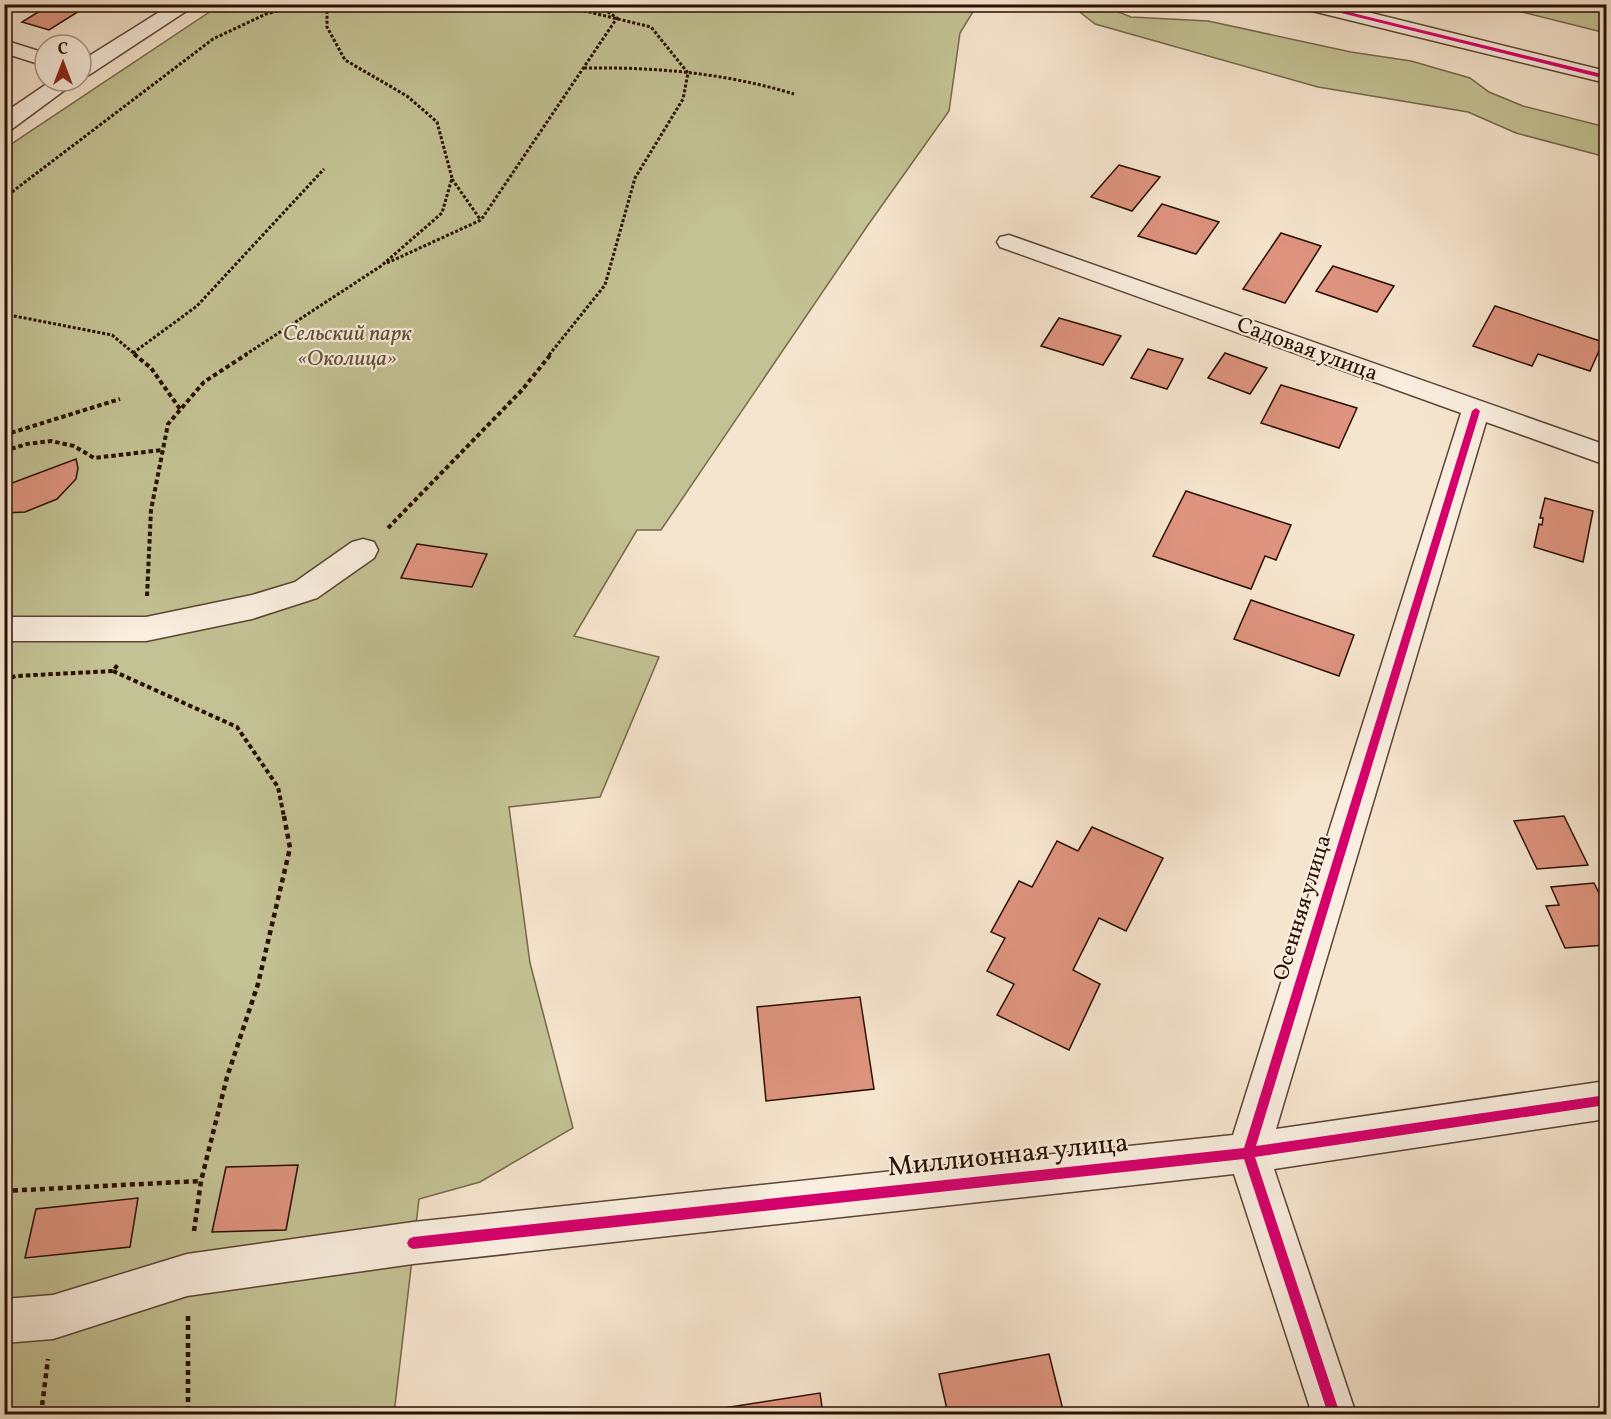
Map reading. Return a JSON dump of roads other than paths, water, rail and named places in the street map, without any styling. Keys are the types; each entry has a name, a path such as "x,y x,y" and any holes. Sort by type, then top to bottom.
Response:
{"street":[{"path":"93,63 187,4"},
{"path":"1307,4 1606,77"},
{"path":"4,46 33,56"},
{"path":"4,124 49,93"},
{"name":"Садовая улица","path":"1009,242 1476,411 1606,455"},
{"name":"Осенняя улица","path":"1248,1153 1476,411"},
{"path":"4,629 146,629 252,607 306,590 363,550"},
{"name":"Миллионная улица","path":"4,1321 53,1317 187,1275 414,1243 1248,1153 1606,1100"},
{"path":"1248,1153 1334,1414"}],"park label":[{"name":"Сельский парк «Околица»","path":"347,346"}]}
